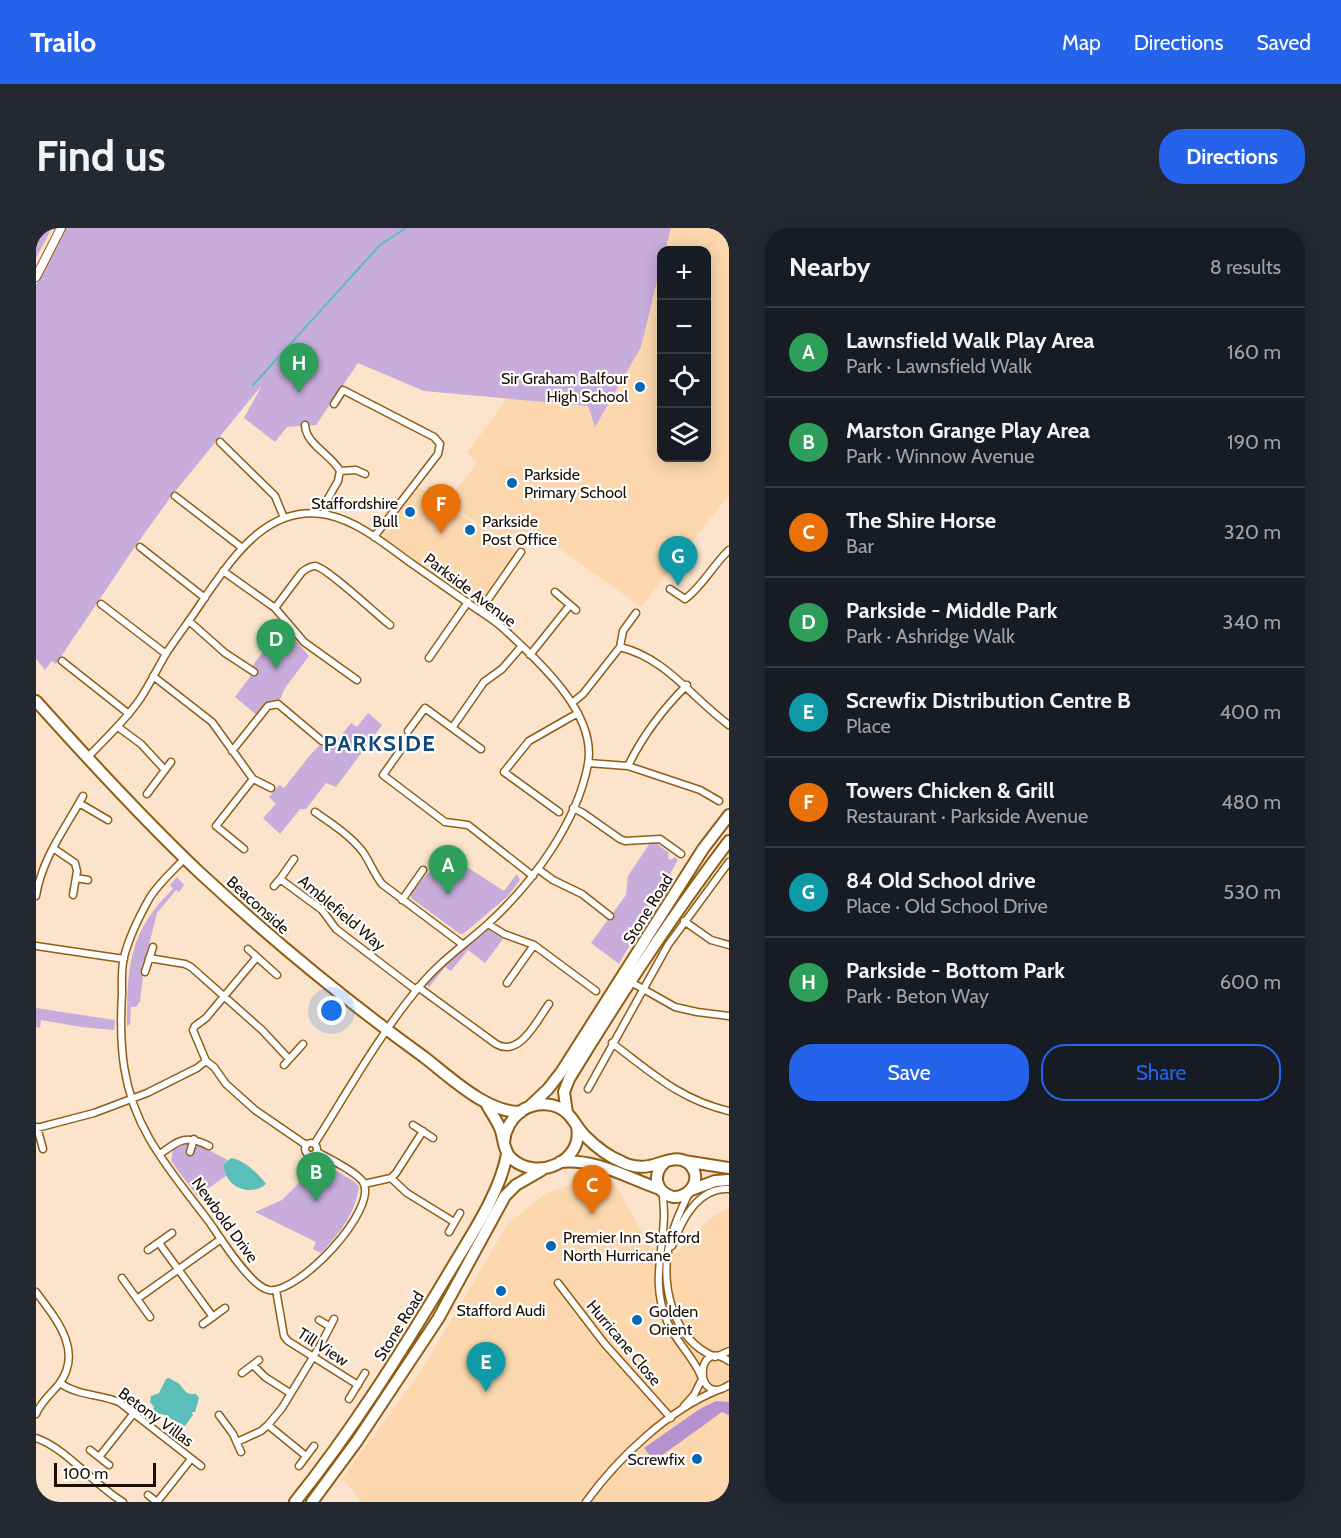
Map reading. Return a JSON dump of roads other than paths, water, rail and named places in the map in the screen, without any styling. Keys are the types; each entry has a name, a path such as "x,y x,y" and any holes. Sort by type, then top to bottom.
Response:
{"highway":[{"name":"Beaconside","path":"36,701 87,758 185,858 289,953 385,1029 486,1103 505,1111 525,1109"},
{"name":"Stone Road","path":"525,1109 548,1089 562,1071 703,849 729,815"},
{"name":"Stone Road","path":"567,1113 564,1100 565,1086 629,981 729,841"},
{"name":"Beaconside","path":"486,1103 500,1127 504,1142"},
{"path":"577,1127 576,1145 568,1156 542,1170 521,1166 507,1154 504,1142 510,1122 525,1109 551,1105 567,1113 577,1127 605,1154 627,1165 646,1167 678,1159 729,1168"},
{"name":"Stone Road","path":"295,1502 360,1413 412,1335 464,1248 497,1185 507,1154"},
{"path":"559,1162 581,1161 616,1172 676,1198 715,1181 729,1180"},
{"path":"684,1161 692,1167 695,1176 690,1191"},
{"path":"662,1191 657,1174 665,1162"},
{"name":"Stone Road","path":"312,1502 357,1441 438,1319 505,1196 516,1185 542,1170"}],"street":[{"path":"36,277 61,228"},
{"path":"334,404 344,390 434,437 440,444 438,454 374,537"},
{"path":"305,425 305,433 311,441 336,463 340,471 338,481 326,502 325,514"},
{"path":"220,442 275,496 284,518"},
{"path":"340,471 356,470 365,474"},
{"path":"175,496 242,547"},
{"name":"Parkside Avenue","path":"87,758 129,714 166,654 242,547 264,528 284,518 306,514 325,514 362,529 468,602 502,627 530,655 578,713 588,741 588,763 573,808 538,869 513,900 488,924 436,966 417,989 385,1029 370,1063 315,1143"},
{"path":"140,547 205,598"},
{"path":"670,589 685,599 696,591 700,583 729,550"},
{"path":"480,611 521,552"},
{"path":"275,608 302,572 315,566 332,575 354,597 390,625"},
{"path":"223,571 275,608 309,646 357,680"},
{"path":"555,592 576,610"},
{"path":"429,658 468,602"},
{"path":"101,604 166,654"},
{"path":"530,655 570,605"},
{"path":"572,703 583,694 620,647 623,631 636,613"},
{"path":"189,621 225,653 254,672"},
{"path":"452,728 484,682 502,669 521,646"},
{"path":"620,647 645,656 687,685 708,710 729,725"},
{"path":"62,661 129,714"},
{"path":"153,676 212,722 253,779 271,788"},
{"path":"628,766 639,742 676,695 687,685"},
{"path":"232,751 268,706 278,704 322,741"},
{"path":"408,732 425,708 481,749"},
{"path":"559,812 504,772 529,741 578,713"},
{"path":"118,726 141,744 165,770"},
{"path":"400,752 383,775 446,822 468,825 533,876"},
{"path":"147,794 171,762"},
{"path":"588,763 628,766 700,790 719,801"},
{"path":"244,849 216,826 253,779"},
{"path":"36,896 41,874 53,848 83,796"},
{"path":"79,803 108,820"},
{"path":"573,808 584,813 620,839 625,841 660,839 681,854"},
{"path":"315,812 356,844 382,884 462,945"},
{"path":"53,848 75,863 76,879 73,895"},
{"name":"Newbold Drive","path":"185,858 151,897 132,935 124,959 120,1032 123,1067 132,1099 149,1138 256,1285 268,1290 276,1290"},
{"name":"Amblefield Way","path":"274,886 294,859"},
{"path":"588,1089 663,953 729,862"},
{"path":"538,869 553,880 582,894 610,916"},
{"path":"402,900 423,870"},
{"path":"76,879 88,880"},
{"name":"Amblefield Way","path":"280,879 322,910 336,928 417,989 496,1044 511,1048 521,1041 545,1006"},
{"path":"684,921 711,940 729,945"},
{"path":"488,924 504,934 534,945 596,991"},
{"path":"507,982 534,945"},
{"path":"36,946 124,959"},
{"path":"145,972 153,947"},
{"path":"248,949 278,975"},
{"path":"257,957 193,1030 206,1060 226,1084 255,1110 306,1145"},
{"path":"150,958 191,967 262,1030 289,1059"},
{"path":"629,981 675,1007 729,1016"},
{"path":"612,1042 678,1092 707,1106 729,1111"},
{"path":"284,1065 303,1044"},
{"path":"44,1149 37,1126 94,1113 147,1094 197,1068 206,1060"},
{"path":"413,1125 434,1138"},
{"path":"364,1184 391,1178 423,1131"},
{"path":"190,1152 194,1139"},
{"path":"160,1154 178,1141 194,1139 209,1146"},
{"path":"306,1145 315,1143 318,1147 317,1152"},
{"path":"306,1145 306,1152 309,1155 317,1152"},
{"path":"276,1290 296,1281 335,1247 357,1212 363,1197 364,1184 357,1176 317,1152"},
{"path":"391,1178 407,1193 454,1222"},
{"path":"669,1256 681,1223 695,1204 711,1193 729,1189"},
{"path":"662,1191 664,1216 658,1267 662,1308 675,1336 694,1361 708,1386 718,1390"},
{"path":"690,1191 676,1219 669,1243 668,1292 682,1329 698,1348 729,1361"},
{"path":"449,1232 460,1213"},
{"path":"148,1251 172,1233"},
{"path":"137,1299 221,1239"},
{"path":"159,1243 213,1317"},
{"path":"122,1278 150,1317"},
{"name":"Hurricane Close","path":"558,1283 604,1343 671,1418"},
{"name":"Till View","path":"276,1290 284,1336 358,1385"},
{"path":"36,1292 63,1328 69,1346 69,1365 60,1383 36,1414"},
{"path":"202,1324 225,1308"},
{"path":"237,1442 261,1431 268,1425 313,1357 334,1318"},
{"path":"319,1320 329,1326"},
{"path":"678,1413 694,1395 702,1377 704,1364 729,1351"},
{"path":"242,1373 259,1360"},
{"path":"253,1365 259,1373 290,1394"},
{"name":"Till View","path":"349,1399 366,1373"},
{"name":"Betony Villas","path":"60,1383 76,1392 107,1397 119,1402 201,1466"},
{"path":"586,1502 619,1461 649,1434 702,1397 728,1388"},
{"path":"99,1457 134,1413"},
{"path":"219,1415 242,1452"},
{"path":"268,1425 306,1456"},
{"path":"36,1438 53,1446 116,1502"},
{"path":"299,1466 314,1446"},
{"path":"90,1450 109,1465"},
{"path":"148,1495 157,1502 191,1459"},
{"path":"110,1495 123,1502"}],"water":[{"path":"231,1158 251,1168 266,1184 253,1190 245,1190 233,1184 225,1172 224,1164"},
{"path":"169,1378 178,1383 186,1392 196,1394 199,1398 195,1412 192,1412 193,1415 185,1426 162,1414 154,1413 152,1410 154,1407 150,1402 151,1396 159,1393 166,1379"}],"waterway":[{"path":"253,385 380,245 406,228"}],"place":[{"name":"Sir Graham Balfour High School","path":"640,387"},
{"name":"Parkside - Bottom Park","path":"299,393"},
{"name":"Parkside Primary School","path":"512,483"},
{"name":"Staffordshire Bull","path":"410,512"},
{"name":"Parkside Post Office","path":"470,530"},
{"name":"Towers Chicken & Grill","path":"441,534"},
{"name":"84 Old School drive","path":"678,586"},
{"name":"Parkside - Middle Park","path":"276,669"},
{"name":"Lawnsfield Walk Play Area","path":"448,895"},
{"name":"Marston Grange Play Area","path":"316,1202"},
{"name":"The Shire Horse","path":"592,1215"},
{"name":"Premier Inn Stafford North Hurricane","path":"551,1246"},
{"name":"Stafford Audi","path":"501,1291"},
{"name":"Golden Orient","path":"637,1320"},
{"name":"Screwfix Distribution Centre B","path":"486,1392"},
{"name":"Screwfix","path":"697,1459"}],"district":[{"name":"PARKSIDE","path":"380,743"}]}
